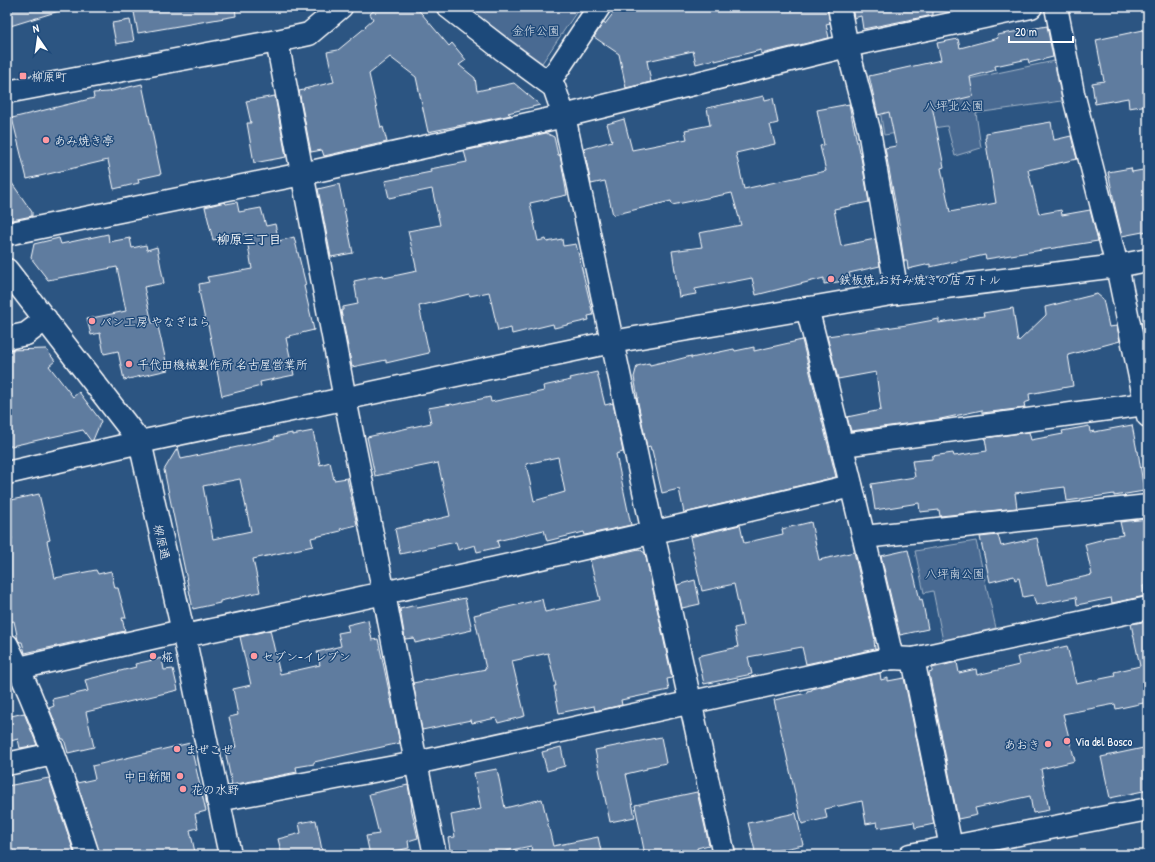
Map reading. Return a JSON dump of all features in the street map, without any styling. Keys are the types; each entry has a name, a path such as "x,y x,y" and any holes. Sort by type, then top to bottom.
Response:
{"street":[{"path":"7,92 309,34 342,7"},
{"path":"448,7 554,87 564,116 653,533 724,855"},
{"path":"546,81 556,72 599,7"},
{"path":"839,7 868,130 897,293"},
{"path":"7,234 302,174 564,116 847,46 1032,7"},
{"path":"843,445 1147,410 1117,266 1073,93 1056,7"},
{"path":"277,41 345,399 435,855"},
{"path":"7,473 140,442 612,342 897,293 1117,266 1148,260"},
{"name":"柳原通","path":"7,270 140,442 183,633 230,855"},
{"path":"807,308 843,445 851,486 864,537 902,658 951,848"},
{"path":"7,338 26,334 46,319"},
{"path":"13,668 384,594 851,486"},
{"path":"864,537 1148,506"},
{"path":"218,800 416,763 691,702 1148,608"},
{"path":"7,645 13,668 53,754 88,855"},
{"path":"7,764 53,754"},
{"path":"910,855 951,848 981,848 1148,808"}],"green space":[{"name":"金作公園","path":"466,7 580,7 542,63"},
{"name":"八坪北公園","path":"1054,61 1062,101 976,113 981,148 955,156 947,126 884,135 878,98"},
{"name":"八坪南公園","path":"976,541 996,628 943,641 933,591 924,593 915,551"}],"building":[{"path":"7,7 58,7 59,11 7,27"},
{"path":"133,7 235,7 236,16 138,33"},
{"path":"378,7 416,7 449,46 452,43 466,60 459,65 475,78 477,91 514,83 540,105 508,113 511,115 428,132 416,77 390,57 369,74 381,128 383,127 387,142 324,156 322,150 311,152 299,91 334,82 327,52 338,50 366,27 365,26 373,19 370,14"},
{"path":"618,7 827,7 830,23 826,24 829,38 761,54 761,50 696,64 693,51 647,61 651,82 626,88 619,54 594,37 603,23 605,24"},
{"path":"852,7 933,7 933,15 863,29 861,16 854,18"},
{"path":"130,20 134,41 116,44 112,23"},
{"path":"1047,26 1053,57 1029,63 1028,59 995,66 996,70 970,77 973,96 932,106 944,167 941,168 950,212 996,203 985,138 986,133 1051,122 1054,140 1071,136 1077,159 1028,170 1039,214 1061,210 1062,215 1090,210 1098,241 986,259 985,255 930,267 930,264 908,269 907,261 904,261 901,234 885,148 896,146 889,112 878,115 869,76 941,60 937,43 958,39 960,48 998,38 997,35"},
{"path":"1148,29 1148,105 1129,108 1128,98 1095,104 1092,83 1104,81 1096,40"},
{"path":"142,84 161,174 138,179 139,183 114,189 108,160 27,179 12,118 94,98 93,93 108,92"},
{"path":"275,96 286,157 254,163 247,123 251,123 246,101"},
{"path":"764,96 765,100 773,98 778,123 770,125 775,144 736,153 744,189 826,171 820,146 824,145 817,110 849,104 869,202 834,209 841,246 875,239 880,266 849,273 851,280 824,284 824,278 756,295 752,278 695,289 696,294 679,297 672,251 702,247 699,233 741,225 732,193 672,205 671,201 613,215 605,181 591,184 584,149 612,141 607,124 624,119 632,150 687,139 685,130 710,125 707,108"},
{"path":"546,133 554,137 558,155 560,155 567,195 530,203 538,241 546,239 547,242 562,239 563,246 576,244 593,315 588,316 589,320 554,328 553,324 512,334 511,328 498,331 489,292 470,296 469,294 419,306 429,353 386,363 386,360 352,367 341,311 343,310 343,307 358,304 354,281 383,275 384,278 417,271 408,231 440,225 432,189 389,198 385,181 431,172 430,169 467,162 464,151"},
{"path":"1131,168 1132,172 1148,169 1148,231 1122,236 1108,172"},
{"path":"7,176 32,212 32,216 7,221"},
{"path":"339,184 353,253 331,257 318,189"},
{"path":"225,202 226,204 237,202 239,212 261,208 266,226 275,224 279,241 294,237 306,285 304,286 314,330 286,338 294,375 260,382 261,386 222,396 208,325 206,325 199,291 199,284 209,282 207,277 252,269 246,234 213,240 205,207"},
{"path":"108,234 109,242 130,238 132,248 146,245 147,250 157,247 164,283 144,287 152,323 157,322 168,370 124,380 118,351 104,354 100,333 91,335 87,319 126,311 117,267 48,280 31,258 34,244 59,238 61,244"},
{"path":"1097,294 1103,299 1109,327 1117,326 1120,341 1068,355 1073,386 1029,394 1030,401 1024,403 1025,408 982,413 982,410 936,420 851,431 847,417 881,410 876,372 838,379 827,336 939,319 939,323 984,316 983,313 1013,308 1018,342 1046,315 1045,307"},
{"path":"1148,322 1148,334 1144,335 1141,323"},
{"path":"802,340 836,477 684,513 679,489 662,493 652,450 650,446 647,447 634,377 637,366 649,363 650,365 668,362 691,356 691,358 734,349 735,351 754,347 754,351"},
{"path":"46,349 55,361 49,366 73,397 79,392 101,421 93,440 91,441 83,430 7,447 7,350"},
{"path":"597,372 605,405 613,403 623,452 616,454 631,525 585,535 584,532 547,541 544,530 497,541 499,547 477,552 475,545 458,550 456,542 400,554 395,529 450,516 438,463 375,476 367,437 431,423 428,408 453,405 490,397 491,402 544,391 543,386 571,380 570,378","holes":["558,457 565,492 534,501 526,464"]},
{"path":"1132,425 1138,451 1144,491 1067,501 1065,487 1015,493 1017,508 940,516 939,510 920,512 919,503 875,510 871,484 915,477 912,461 932,459 932,456 953,453 954,456 987,451 985,438 1029,432 1031,440 1063,434 1062,431 1089,426 1090,432 1094,432"},
{"path":"313,431 320,465 330,462 334,480 347,478 357,525 340,529 341,531 311,538 313,546 253,559 260,592 193,609 164,470 178,447 181,459 275,439 274,437 292,433 292,435","holes":["240,479 251,531 213,539 203,486"]},
{"path":"39,494 50,540 47,541 55,578 96,570 98,574 111,571 115,588 118,588 126,618 122,618 125,631 25,653 22,642 18,640 14,621 9,622 7,612 7,540 12,539 7,519 7,501"},
{"path":"1148,519 1148,585 1143,586 1145,596 1112,603 1111,598 1077,605 1076,597 1036,605 1033,595 1023,597 1019,578 1015,580 1014,576 990,582 980,537 998,535 1001,546 1037,538 1047,585 1092,575 1085,544 1104,538 1123,535 1120,522"},
{"path":"811,522 819,560 854,552 875,640 875,649 806,664 802,647 748,657 752,674 704,684 698,656 738,647 734,628 743,626 734,584 702,591 690,537 740,525 744,543 783,534 782,529"},
{"path":"639,549 645,553 672,678 667,679 669,690 621,700 622,705 595,711 594,706 559,713 554,686 556,686 548,653 512,661 525,716 498,723 496,718 472,723 471,720 422,730 413,683 486,669 474,615 542,599 545,612 600,600 590,560"},
{"path":"908,550 920,600 922,599 928,629 900,635 881,556"},
{"path":"695,580 700,604 682,608 677,585"},
{"path":"465,598 472,630 415,643 414,638 405,639 400,609 416,605 417,608"},
{"path":"368,620 372,640 378,639 400,743 296,767 297,772 232,785 225,750 236,747 229,717 238,715 233,689 251,685 240,637 270,630 280,674 320,665 317,652 341,646 338,633 349,631 347,625"},
{"path":"1148,621 1148,702 1116,709 1115,704 1063,714 1075,761 1041,769 1049,810 1033,813 1030,796 975,808 977,815 958,819 929,673 932,672 932,668 957,662 959,673 976,669 977,675 1019,665 1017,657 1067,646 1076,684 1115,676 1114,672 1140,666 1131,624"},
{"path":"162,658 164,670 173,669 178,690 86,712 94,747 68,753 64,739 62,739 49,708 54,706 52,699 88,691 85,680 136,667 135,664"},
{"path":"880,673 881,680 888,678 888,681 904,678 934,824 915,828 914,822 878,828 877,822 866,824 862,801 825,809 827,818 802,824 774,700 807,693 807,691 812,689"},
{"path":"24,713 37,745 20,748 18,739 7,742 7,717"},
{"path":"661,737 666,763 626,774 635,817 610,822 595,750"},
{"path":"190,743 206,811 195,814 198,828 190,830 195,852 180,855 100,855 77,783 95,779 92,766"},
{"path":"561,747 565,766 547,771 542,752"},
{"path":"1148,747 1148,790 1110,798 1101,757"},
{"path":"497,769 505,808 542,799 553,846 598,837 602,855 533,855 531,846 487,855 451,855 448,838 455,837 451,815 481,809 474,773"},
{"path":"49,778 75,855 11,855 7,836 7,786"},
{"path":"408,785 418,838 408,841 409,848 378,855 370,855 366,836 379,834 369,794"},
{"path":"697,792 709,845 697,848 698,855 645,855 635,805"},
{"path":"796,813 803,845 756,855 748,823"},
{"path":"316,820 323,855 282,855 278,839 301,833 299,823"}],"place":[{"name":"柳原町","path":"23,76"},
{"name":"あみ焼き亭","path":"46,140"},
{"name":"鉄板焼 お好み焼きの店 万トル","path":"831,279"},
{"name":"パン工房 やなぎはら","path":"92,321"},
{"name":"千代田機械製作所 名古屋営業所","path":"129,364"},
{"name":"椛","path":"153,656"},
{"name":"セブン-イレブン","path":"254,656"},
{"name":"Via del Bosco","path":"1067,741"},
{"name":"あおき","path":"1048,744"},
{"name":"まぜこぜ","path":"177,749"},
{"name":"中日新聞","path":"180,776"},
{"name":"花の水野","path":"183,789"}],"district":[{"name":"柳原三丁目","path":"249,239"}]}
